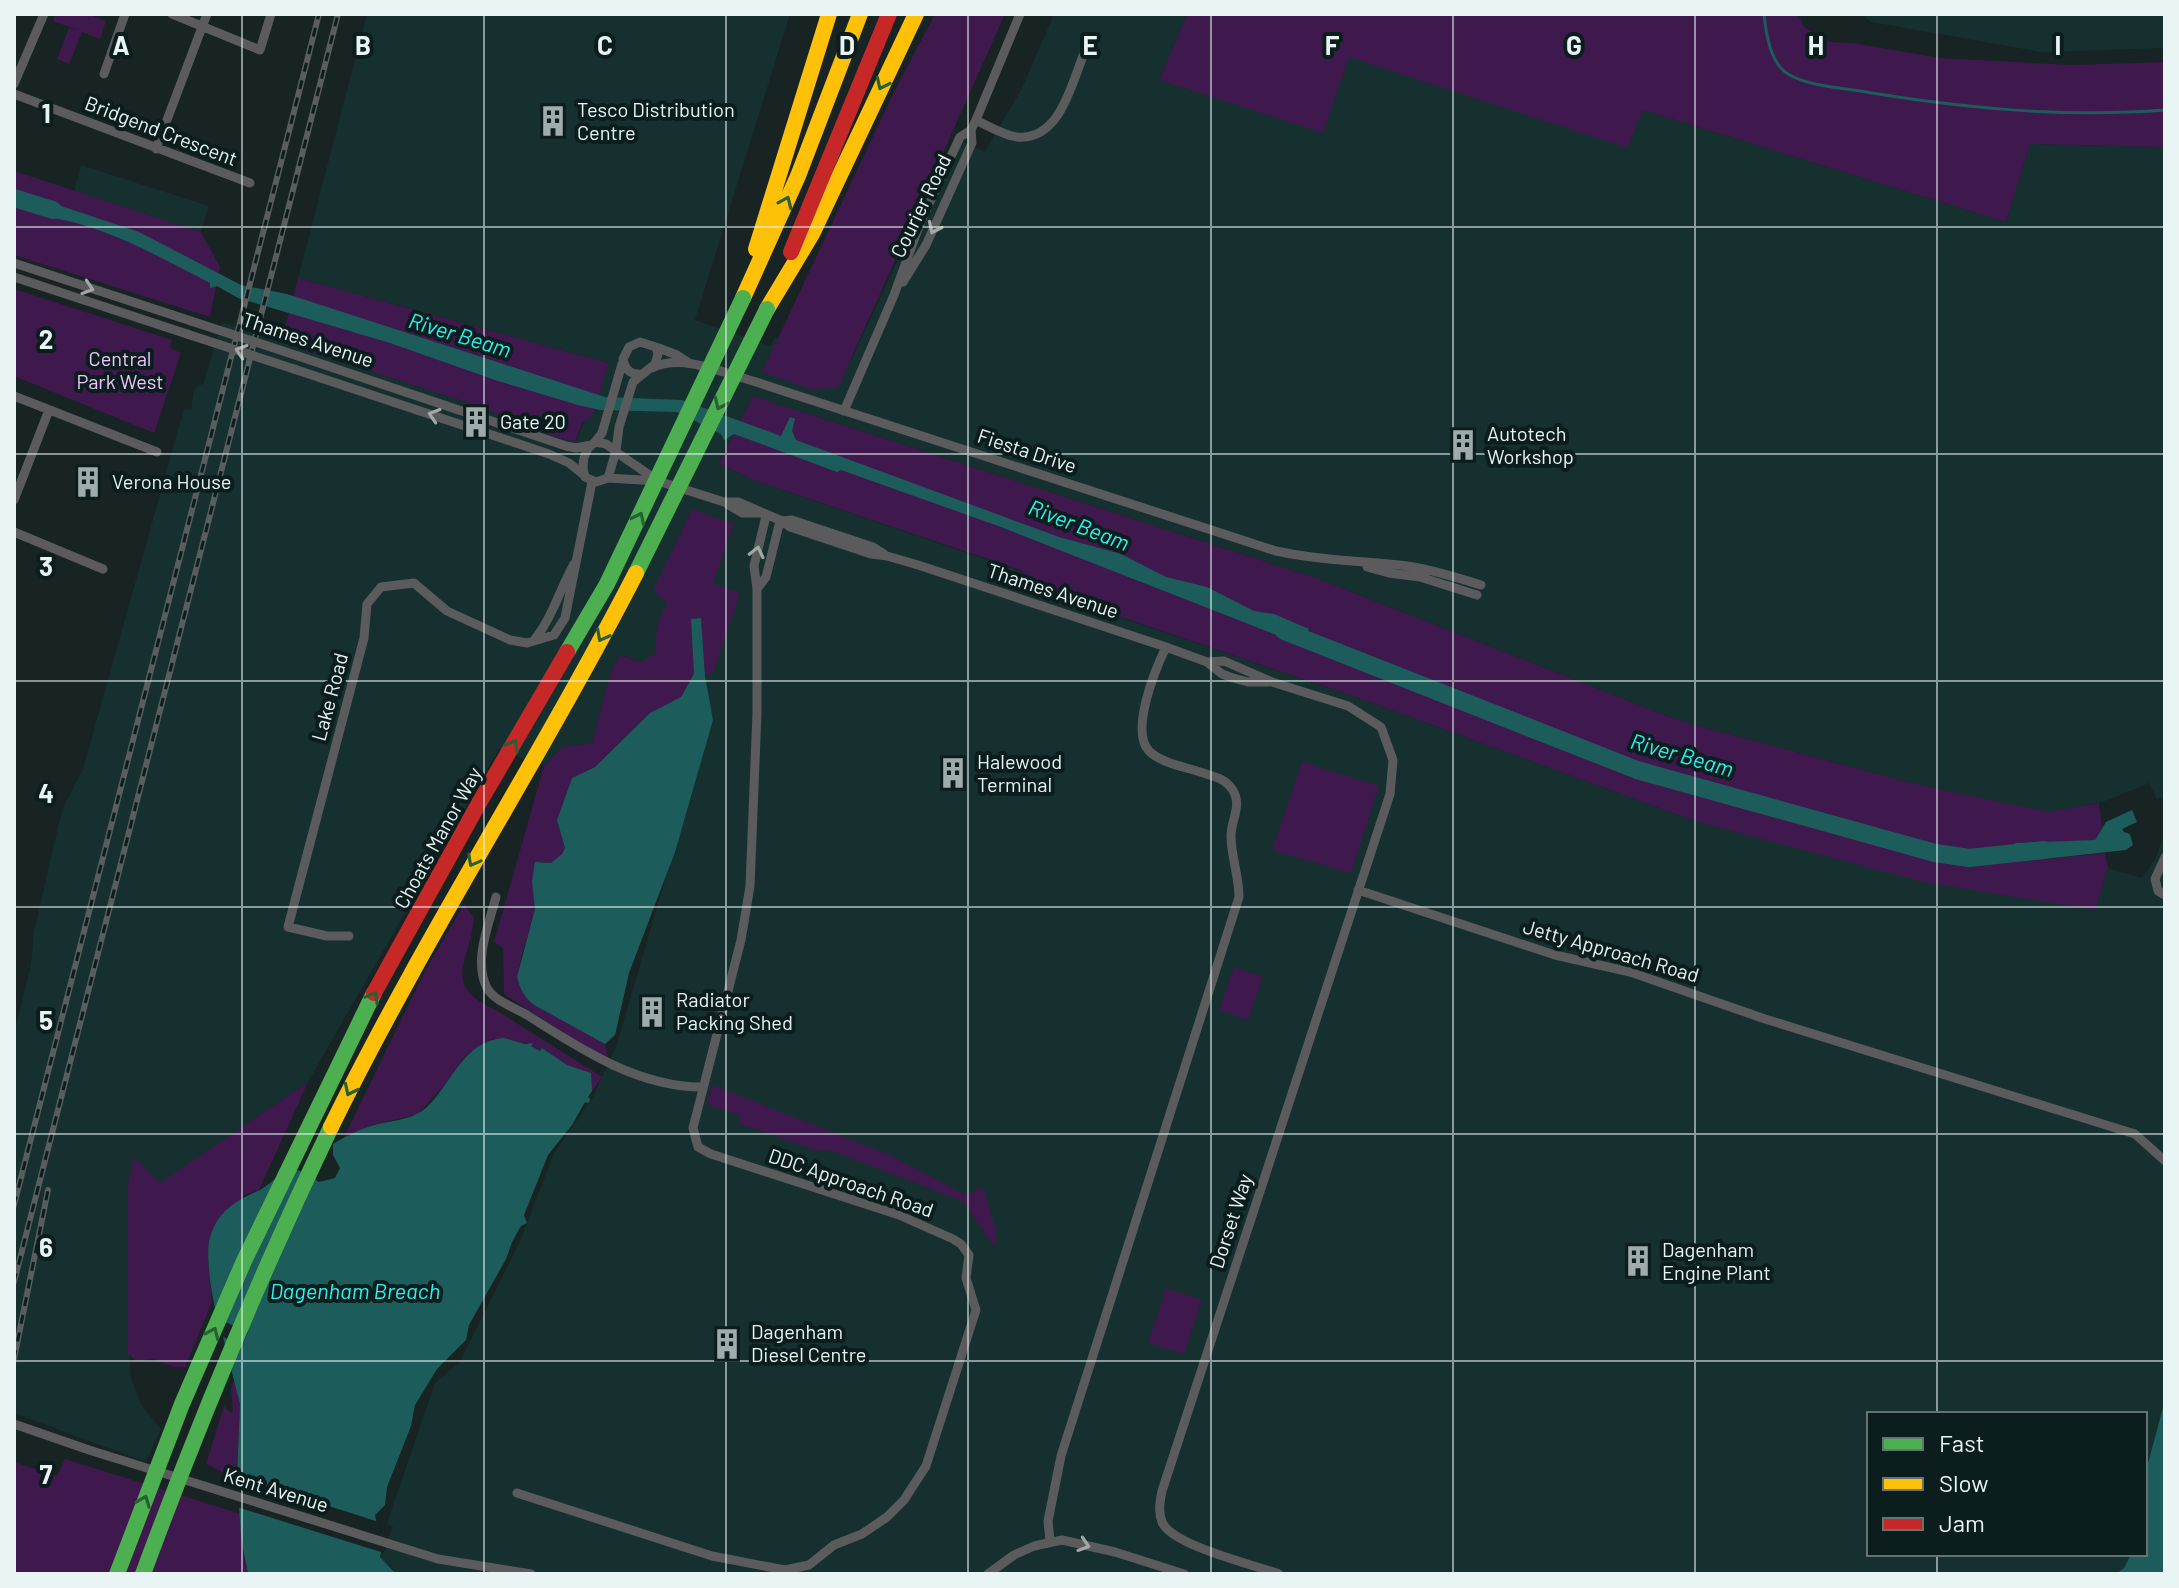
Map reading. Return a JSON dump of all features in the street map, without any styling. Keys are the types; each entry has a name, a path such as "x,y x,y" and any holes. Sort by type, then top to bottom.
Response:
{"highway":[{"path":"743,298 765,216 829,14"},
{"path":"743,298 798,176 860,14"},
{"path":"767,309 889,14"},
{"path":"767,309 812,234 916,14"},
{"name":"Choats Manor Way","path":"117,1574 182,1404 244,1261 356,1026 479,803 607,584 743,298"},
{"name":"Choats Manor Way","path":"143,1574 204,1413 283,1230 378,1035 476,855 580,678 767,309"}],"street":[{"path":"14,84 44,14"},
{"path":"104,74 125,14"},
{"path":"172,14 260,50 271,14"},
{"path":"156,149 207,14"},
{"name":"Courier Road","path":"894,295 940,216 972,143 971,130 1020,14"},
{"path":"976,120 1016,137 1041,132 1062,108 1083,56"},
{"name":"Bridgend Crescent","path":"14,94 250,183"},
{"name":"Courier Road","path":"844,411 894,295 913,240 960,137 971,130"},
{"name":"Thames Avenue","path":"14,263 539,434 566,446 576,448 593,444"},
{"name":"Thames Avenue","path":"14,277 549,454 569,463 584,475"},
{"path":"637,343 656,347 657,360 633,382 608,478 592,482 584,475 582,462 606,422 623,359 629,347 637,343"},
{"name":"Fiesta Drive","path":"656,347 689,363"},
{"path":"623,359 625,368 630,372 647,371"},
{"name":"Fiesta Drive","path":"647,371 663,363 689,363 789,392 1276,551 1356,563 1422,568 1479,590"},
{"path":"14,396 157,452"},
{"path":"15,497 49,410"},
{"path":"593,444 606,444 616,452"},
{"name":"Thames Avenue","path":"616,452 658,481"},
{"name":"Thames Avenue","path":"608,478 658,481 724,502 742,513 763,514 781,521 792,520 860,542 887,556 1166,647 1207,662 1233,678 1248,682 1272,682 1348,706 1381,727 1393,760 1392,782 1385,808"},
{"name":"Lake Road","path":"349,936 327,936 288,927 364,638 367,604 381,587 414,583 447,611 510,640 527,643 554,635 565,618 575,578 575,563 592,482"},
{"name":"DDC Approach Road","path":"517,1493 712,1556 785,1570 815,1561 834,1545 862,1534 887,1517 904,1500 926,1466 976,1310 966,1278 969,1255 953,1239 899,1215 702,1150 695,1140 693,1128 741,940 750,886 757,713 757,589 754,566 763,514"},
{"path":"757,589 766,577 781,521"},
{"path":"14,532 103,569"},
{"path":"1050,1541 1048,1521 1061,1456 1239,897 1231,838 1237,811 1231,787 1223,779 1159,758 1147,749 1141,734 1141,720 1166,647"},
{"name":"Dorset Way","path":"1279,1574 1174,1537 1161,1521 1160,1505 1385,808"},
{"path":"2165,857 2155,879 2158,891 2165,895"},
{"name":"Jetty Approach Road","path":"1358,890 1555,955 1630,972 1853,1047 2135,1134 2165,1161"},
{"path":"496,897 484,944 481,973 488,991 551,1032 618,1067 681,1087 702,1087"},
{"name":"Kent Avenue","path":"14,1424 387,1543 475,1567 531,1574"},
{"path":"988,1574 1014,1555 1050,1541 1071,1541 1184,1574"}],"shaded area":[{"path":"367,14 790,14 695,320 770,346 775,338 794,340 851,360 955,138 985,152 1023,86 1054,14 1187,14 1159,80 1323,132 1348,56 1626,147 1643,110 2006,222 2030,144 2165,147 2165,796 2157,799 2149,783 2103,802 2048,813 1911,783 1677,720 1319,579 753,396 719,464 753,480 1023,572 1017,582 1367,701 1695,821 2095,910 2108,868 2142,878 2155,859 2165,834 2165,1400 2147,1467 2147,1412 1867,1412 1867,1556 2130,1556 2124,1568 2116,1574 396,1574 380,1557 393,1527 387,1523 435,1383 460,1362 521,1239 554,1153 592,1099 616,1047 712,720 705,676 621,655 610,673 592,743 562,747 544,766 499,749 308,1082 160,1184 134,1158 127,1188 130,1375 141,1405 161,1429 146,1462 14,1413 14,1034 59,823 83,769 184,409 191,410 194,390 203,385 222,322 472,404 554,437 576,441 609,363 298,278"},
{"path":"1861,14 2165,14 2165,48 2041,52 1871,22"},
{"path":"81,165 209,206 201,232 74,191"}],"green space":[{"path":"55,14 88,14 106,21 100,39 82,32 69,64 57,59 69,28 80,31 53,21"},
{"path":"935,14 1005,14 838,388 810,389 762,372 893,94"},
{"path":"1187,14 1798,14 1804,27 1830,42 1940,58 2072,65 2165,62 2165,147 2030,144 2006,222 1643,110 1627,148 1349,57 1323,133 1159,80"},
{"path":"14,171 201,232 220,267 210,317 14,255"},
{"path":"298,278 609,363 592,416 582,423 575,442 554,437 472,404 281,342"},
{"name":"Central Park West","path":"14,289 172,340 170,348 181,353 154,433 14,376"},
{"path":"753,396 1319,579 1677,720 1911,783 2048,812 2099,803 2102,827 2095,840 2016,843 2026,861 2105,853 2108,868 2095,910 1923,882 1695,821 1367,701 1016,581 1023,571 753,480 719,464"},
{"path":"692,509 734,524 713,583 740,593 714,671 705,676 701,618 691,619 694,674 681,697 650,713 595,767 572,778 557,820 565,848 551,863 535,862 535,907 520,961 520,984 525,995 534,1005 605,1044 609,1062 504,994 503,948 494,942 544,766 562,747 592,743 610,673 620,655 641,662 655,654 657,624 667,603 653,591"},
{"path":"1302,762 1379,786 1351,873 1272,850"},
{"path":"464,904 474,918 462,971 468,991 479,1001 602,1077 588,1097 567,1065 542,1048 540,1051 532,1044 492,1039 466,1055 418,1114 369,1126 344,1137 424,973"},
{"path":"1234,967 1263,977 1248,1020 1219,1010"},
{"path":"308,1082 259,1190 244,1195 208,1260 212,1302 185,1367 174,1367 153,1359 136,1361 128,1353 127,1188 134,1157 160,1183"},
{"path":"713,1085 892,1156 966,1195 983,1187 996,1229 995,1248 963,1201 829,1150 818,1151 738,1123 740,1115 706,1104"},
{"path":"1166,1288 1202,1300 1184,1354 1148,1343"},
{"path":"235,1377 240,1404 237,1475 229,1475 206,1464 224,1406 233,1412 231,1389"},
{"path":"65,1459 241,1514 241,1537 248,1574 14,1574 14,1462 57,1476"}],"water":[{"path":"31,196 139,232 241,285 287,294 605,397 682,400 781,436 790,417 795,419 792,431 796,440 1059,537 1121,554 1166,577 1207,587 1254,611 1274,614 1309,629 1302,645 1001,527 841,470 837,472 734,434 724,440 721,434 677,412 600,410 578,405 390,343 238,298 217,286 210,288 210,283 116,237 29,209"},
{"path":"701,618 705,676 713,720 675,852 629,973 615,1035 605,1044 534,1005 520,985 517,977 535,909 532,882 535,862 551,863 565,848 557,820 572,778 595,767 650,713 681,697 694,674 691,619"},
{"path":"2132,810 2137,822 2122,829 2130,834 2133,845 2126,850 2026,861 2015,843 2095,840 2106,822"},
{"name":"Dagenham Breach","path":"504,1038 533,1043 531,1046 540,1051 542,1048 567,1065 591,1073 592,1091 588,1097 589,1103 585,1102 572,1125 548,1155 524,1215 527,1223 521,1226 512,1242 506,1259 469,1325 466,1340 437,1369 415,1405 411,1426 387,1487 385,1505 375,1515 382,1549 380,1557 396,1574 248,1574 241,1537 237,1475 240,1404 223,1337 242,1345 248,1332 218,1319 209,1264 209,1242 215,1225 231,1206 287,1171 298,1170 319,1182 335,1178 340,1168 333,1155 333,1144 350,1134 420,1112 436,1097 468,1055 490,1041"},
{"path":"2165,1400 2165,1574 2116,1574 2124,1568 2130,1556 2147,1556 2147,1467"}],"pier":[{"path":"234,1476 379,1522 386,1547 384,1553 237,1507"}],"waterway":[{"path":"1764,14 1770,47 1777,63 1788,74 1814,84 2012,110 2088,113 2165,110"},
{"name":"River Beam","path":"14,198 53,210"},
{"name":"River Beam","path":"1284,631 1637,770 1935,853 1969,858 2044,850"}],"railway":[{"path":"14,1205 319,14"},
{"path":"14,1282 338,14"},
{"path":"14,1359 48,1190"}],"traffic: slow":[{"path":"756,249 829,14"},
{"path":"743,298 798,176 860,14"},
{"path":"767,309 812,234 916,14"},
{"path":"331,1127 404,987 636,573"}],"traffic: jam":[{"path":"791,252 889,14"},
{"path":"374,993 567,652"}],"traffic: fast":[{"path":"567,652 607,584 743,298"},
{"path":"636,573 767,309"},
{"path":"117,1574 182,1404 244,1261 374,993"},
{"path":"143,1574 232,1348 331,1127"}],"place":[{"name":"Tesco Distribution Centre","path":"553,121"},
{"name":"Gate 20","path":"476,422"},
{"name":"Autotech Workshop","path":"1463,445"},
{"name":"Verona House","path":"88,482"},
{"name":"Halewood Terminal","path":"953,773"},
{"name":"Radiator Packing Shed","path":"652,1012"},
{"name":"Dagenham Engine Plant","path":"1638,1261"},
{"name":"Dagenham Diesel Centre","path":"727,1344"}]}
